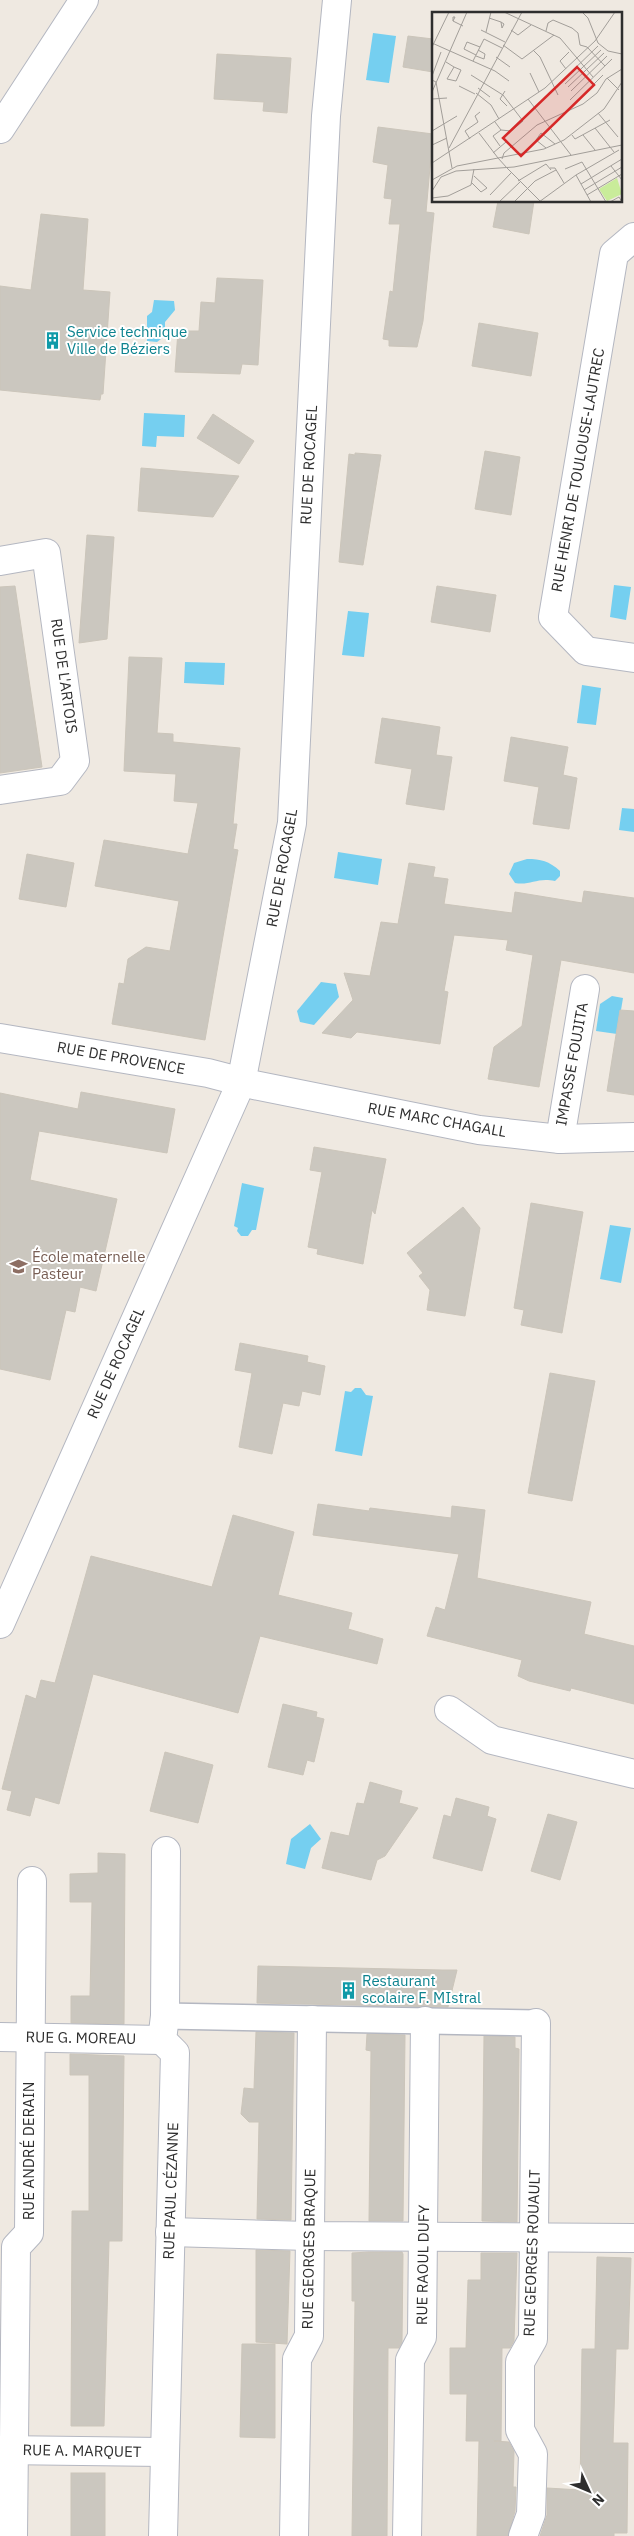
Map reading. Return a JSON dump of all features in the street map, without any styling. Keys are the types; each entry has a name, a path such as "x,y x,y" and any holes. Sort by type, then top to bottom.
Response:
{"street":[{"path":"0,129 84,0"},
{"name":"RUE DE ROCAGEL","path":"0,1624 241,1083 292,823 326,116 337,0"},
{"name":"RUE HENRI DE TOULOUSE-LAUTREC","path":"634,237 614,254 554,617 586,651 634,658"},
{"name":"RUE DE L'ARTOIS","path":"0,561 46,553 75,760 60,781 0,790"},
{"name":"IMPASSE FOUJITA","path":"560,1138 585,989"},
{"name":"RUE DE PROVENCE","path":"0,1038 208,1073 241,1083"},
{"name":"RUE MARC CHAGALL","path":"241,1083 479,1130 560,1138 634,1137"},
{"path":"449,1710 492,1740 634,1774"},
{"path":"166,1851 163,2028 312,2020 536,2023"},
{"name":"RUE ANDRÉ DERAIN","path":"13,2536 7,2450 16,2247 29,2233 29,2037 32,1881"},
{"name":"RUE GEORGES BRAQUE","path":"294,2536 297,2359 309,2336 312,2020"},
{"name":"RUE RAOUL DUFY","path":"407,2536 410,2360 422,2337 425,2021"},
{"name":"RUE GEORGES ROUAULT","path":"523,2536 531,2514 533,2454 520,2430 520,2362 533,2339 536,2023"},
{"name":"RUE G. MOREAU","path":"0,2037 29,2037 163,2028"},
{"name":"RUE PAUL CÉZANNE","path":"163,2028 175,2053 163,2452 163,2536"},
{"path":"170,2232 309,2236 634,2238"},
{"name":"RUE A. MARQUET","path":"7,2450 163,2452"}],"water":[{"path":"373,33 396,36 389,83 366,80"},
{"path":"154,300 174,301 175,310 165,322 165,336 157,342 147,341 147,316 152,312"},
{"path":"144,413 185,415 184,437 157,436 156,447 142,446"},
{"path":"614,585 631,587 626,620 610,617"},
{"path":"348,611 369,613 364,657 342,655"},
{"path":"185,662 225,663 224,685 184,683"},
{"path":"582,685 601,688 596,725 577,723"},
{"path":"622,808 634,809 634,832 619,830"},
{"path":"338,852 382,859 378,885 334,878"},
{"path":"527,859 541,860 552,865 560,871 560,876 555,881 543,880 520,884 515,883 509,874 514,863"},
{"path":"321,982 336,984 339,997 314,1025 300,1022 297,1011"},
{"path":"612,996 623,998 617,1034 596,1031 600,1004"},
{"path":"242,1183 264,1188 256,1230 252,1230 248,1236 241,1236 237,1231 238,1228 234,1226"},
{"path":"610,1225 631,1228 621,1283 600,1279"},
{"path":"355,1388 361,1388 366,1395 373,1396 362,1456 335,1451 345,1391 351,1392"},
{"path":"310,1824 321,1839 311,1848 305,1869 286,1864 291,1839"}],"building":[{"path":"408,36 432,39 432,72 403,67"},
{"path":"217,54 291,58 287,113 263,111 264,102 214,99"},
{"path":"378,127 432,134 426,212 434,213 423,321 417,347 389,346 389,340 383,339 390,291 393,292 400,224 389,224 392,199 384,198 388,165 373,162"},
{"path":"498,202 534,202 529,234 493,227"},
{"name":"Service technique Ville de Béziers","path":"41,214 88,219 83,290 110,292 103,394 101,394 100,400 0,390 0,286 31,290"},
{"path":"217,278 263,280 258,365 242,364 240,374 175,372 178,331 199,331 201,302 215,303"},
{"path":"479,323 538,333 531,376 472,366"},
{"path":"213,414 254,441 239,464 197,438"},
{"path":"485,451 520,457 511,515 475,509"},
{"path":"355,453 381,455 363,565 339,562 349,454 355,455"},
{"path":"141,468 239,476 213,517 138,511"},
{"path":"87,535 114,537 107,639 79,643"},
{"path":"15,586 42,767 0,773 0,587"},
{"path":"437,586 496,595 490,632 431,622"},
{"path":"129,657 162,658 157,733 173,734 173,742 240,748 233,824 237,824 233,849 238,850 205,1040 112,1024 119,983 124,984 128,959 146,947 170,951 179,901 95,886 104,840 188,854 198,803 174,801 176,774 124,771"},
{"path":"382,718 440,727 436,755 452,757 444,810 406,804 412,769 375,763"},
{"path":"511,737 568,747 563,775 577,778 569,829 533,824 539,787 504,781"},
{"path":"27,854 74,863 66,907 19,899"},
{"path":"409,863 435,867 433,877 448,879 444,904 512,913 515,892 582,903 584,891 634,898 634,973 561,960 539,1087 488,1079 494,1047 522,1026 533,955 506,950 508,940 454,935 444,991 448,992 440,1044 357,1032 351,1038 322,1033 353,1000 344,973 370,976 381,922 398,924"},
{"path":"620,1010 634,1011 634,1095 607,1091"},
{"path":"81,1092 175,1109 167,1153 39,1131 30,1180 117,1199 96,1291 80,1287 75,1312 66,1310 50,1380 0,1369 0,1093 78,1109"},
{"path":"314,1147 386,1159 375,1214 372,1210 363,1264 317,1254 318,1249 308,1247 322,1172 310,1170"},
{"path":"531,1203 583,1212 562,1333 521,1325 524,1310 514,1308"},
{"path":"463,1207 480,1228 465,1316 427,1310 430,1290 419,1276 423,1273 407,1253"},
{"path":"240,1343 308,1356 307,1362 325,1366 320,1395 302,1391 299,1406 283,1403 272,1454 239,1447 252,1373 235,1370"},
{"path":"550,1373 595,1381 572,1501 528,1493"},
{"path":"318,1504 369,1511 370,1508 451,1518 452,1506 485,1510 477,1578 591,1602 584,1634 634,1646 634,1704 571,1688 570,1691 529,1681 518,1676 522,1660 427,1636 436,1607 445,1610 459,1554 313,1535"},
{"path":"233,1515 294,1532 278,1595 352,1613 348,1629 383,1639 377,1664 260,1636 238,1713 93,1674 59,1804 35,1797 30,1816 7,1810 12,1791 2,1789 26,1695 36,1699 41,1680 55,1683 91,1556 212,1587"},
{"path":"283,1704 317,1712 316,1717 324,1719 314,1762 307,1760 303,1775 268,1767"},
{"path":"165,1752 213,1765 198,1823 150,1811"},
{"path":"370,1782 402,1791 399,1803 418,1808 385,1856 377,1860 371,1880 322,1868 331,1832 349,1836 357,1803 364,1804"},
{"path":"456,1798 489,1807 487,1816 496,1819 482,1871 433,1858 444,1815 451,1817"},
{"path":"548,1814 577,1822 560,1880 531,1871"},
{"path":"98,1853 125,1854 124,2024 71,2023 71,1996 90,1996 92,1902 70,1902 70,1874 98,1873"},
{"name":"Restaurant scolaire F. MIstral","path":"258,1966 457,1970 448,2007 257,2003"},
{"path":"256,2032 294,2033 291,2220 257,2219 259,2122 249,2122 241,2114 244,2088 254,2089"},
{"path":"367,2034 405,2035 403,2221 369,2221 371,2051 366,2050"},
{"path":"484,2036 515,2037 515,2048 519,2049 517,2222 482,2221"},
{"path":"70,2054 124,2056 122,2241 109,2241 104,2426 71,2426 72,2211 89,2211 89,2075 70,2075"},
{"path":"256,2250 290,2251 287,2344 256,2342"},
{"path":"402,2252 403,2254 402,2342 399,2348 388,2348 387,2536 352,2536 355,2301 352,2301 352,2253"},
{"path":"481,2253 517,2253 514,2341 510,2348 502,2348 501,2441 494,2441 509,2442 514,2451 513,2487 516,2487 515,2511 508,2536 477,2536 479,2441 466,2441 467,2394 450,2394 450,2348 466,2348 468,2280 481,2280"},
{"path":"597,2257 631,2258 628,2349 616,2349 613,2443 628,2443 627,2533 614,2533 614,2536 540,2536 547,2515 547,2488 580,2490 582,2349 595,2349"},
{"path":"242,2344 275,2344 275,2438 240,2437"},
{"path":"71,2473 105,2473 105,2536 71,2536"}],"place":[{"name":"Service technique Ville de Béziers","path":"53,341"},
{"name":"École maternelle Pasteur","path":"18,1266"},
{"name":"Restaurant scolaire F. MIstral","path":"348,1990"}]}
